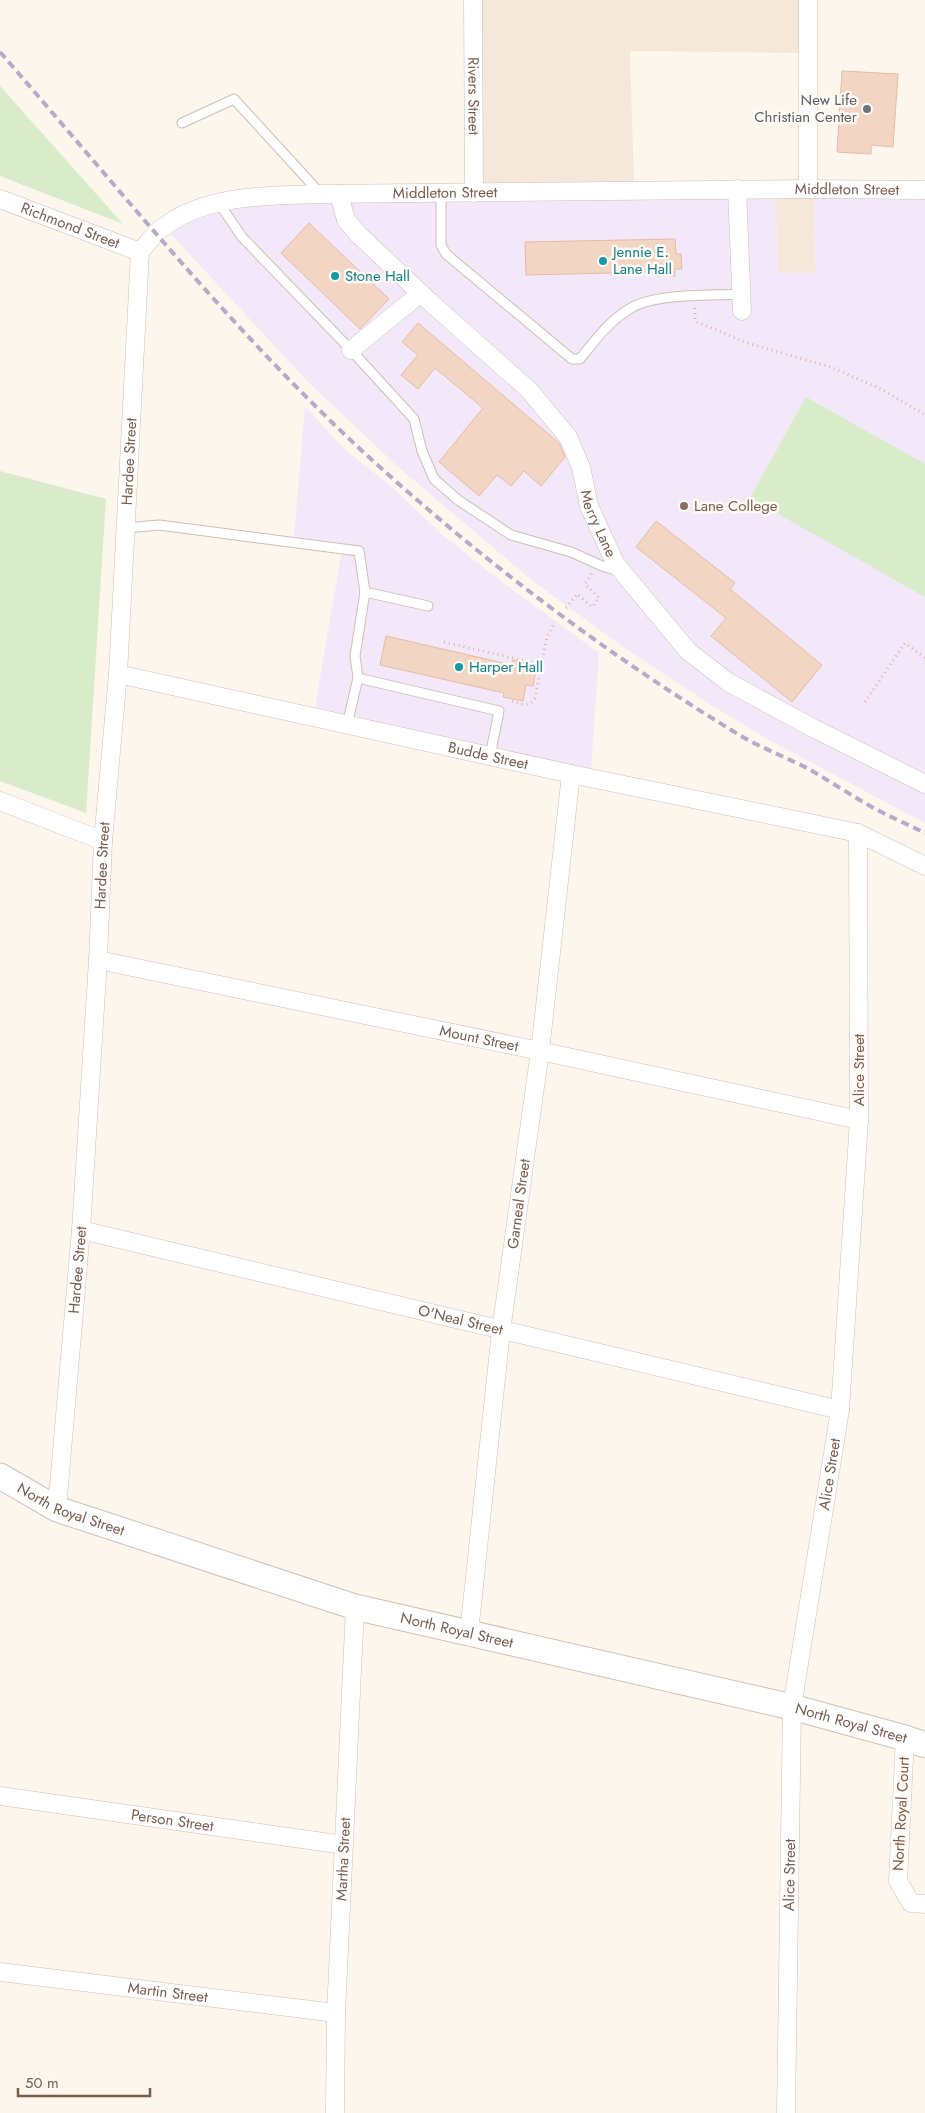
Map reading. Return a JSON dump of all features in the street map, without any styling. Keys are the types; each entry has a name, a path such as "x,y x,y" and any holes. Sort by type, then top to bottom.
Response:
{"main road":[{"name":"North Royal Street","path":"0,1476 57,1508 355,1607 792,1707 915,1742"}],"street":[{"name":"Rivers Street","path":"473,0 474,193"},
{"path":"808,0 808,189"},
{"name":"Middleton Street","path":"140,252 160,230 197,209 219,203 275,196 737,189 925,190"},
{"path":"737,189 742,302"},
{"name":"Merry Lane","path":"339,194 346,220 359,235 529,390 568,436 581,467 589,506 615,563 688,651 728,682 925,784"},
{"name":"Richmond Street","path":"0,199 140,252"},
{"name":"Hardee Street","path":"57,1508 81,1230 98,960 103,842 118,674 140,252"},
{"path":"351,350 421,293"},
{"name":"Budde Street","path":"118,674 571,774 858,833 925,866"},
{"name":"Garneal Street","path":"469,1633 501,1331 540,1051 571,774"},
{"path":"0,801 103,842"},
{"name":"Alice Street","path":"786,2113 792,1707 840,1410 859,1120 858,833"},
{"name":"Mount Street","path":"98,960 540,1051 859,1120"},
{"name":"O'Neal Street","path":"81,1230 840,1410"},
{"name":"Martha Street","path":"335,2113 336,2013 355,1607"},
{"name":"North Royal Court","path":"915,1742 898,1881 911,1903 925,1904"},
{"name":"Person Street","path":"0,1796 344,1845"},
{"name":"Martin Street","path":"0,1972 336,2013"}],"lane":[{"path":"182,123 234,99 320,194"},
{"path":"441,193 441,245 446,254 572,359 580,359 602,330 632,307 660,298 742,302"},
{"path":"219,203 242,237 351,350 414,419 422,451 434,479 458,500 510,535 571,552 602,566 622,571"},
{"path":"126,528 159,526 359,551 365,592 356,656 358,678 347,725"},
{"path":"365,592 428,606"},
{"path":"358,678 499,711 490,756"}],"path":[{"path":"695,304 695,321 747,343 831,367 883,390 925,415"},
{"path":"566,608 577,594 592,607 599,598 586,583"},
{"path":"512,701 526,705 532,703 547,637 555,622"},
{"path":"444,642 542,665"},
{"path":"865,702 905,643 925,658"}],"shaded area":[{"path":"477,0 802,0 801,53 630,51 634,186 478,188"},
{"path":"816,192 814,198 816,273 778,274 775,195"},
{"name":"Lane College","path":"816,192 925,192 925,823 769,740 713,706 626,649 534,582 397,466 308,382 169,232 181,222 250,202 775,195 778,273 816,273 814,198"},
{"path":"305,406 343,448 391,486 438,531 490,573 599,653 591,771 315,708 343,543 294,537"}],"green space":[{"path":"0,86 123,224 0,176"},
{"path":"806,397 925,464 925,597 750,498"},
{"path":"0,471 106,499 86,813 0,781"}],"building":[{"name":"New Life Christian Center","path":"842,71 898,74 893,147 871,145 871,154 837,152"},
{"name":"Stone Hall","path":"309,223 389,299 360,329 281,253"},
{"name":"Jennie E. Lane Hall","path":"675,239 676,254 681,254 682,269 675,269 675,276 655,276 655,272 526,275 525,242"},
{"path":"418,323 559,443 565,457 541,486 524,471 511,486 497,475 479,496 439,462 483,408 435,368 418,389 401,375 418,355 402,342"},
{"path":"656,521 735,583 730,589 822,665 792,702 711,636 726,618 636,547"},
{"name":"Harper Hall","path":"386,636 512,665 513,660 530,664 528,669 536,671 533,686 526,685 523,701 503,697 504,693 380,665"}],"railway":[{"path":"0,52 174,255 264,354 359,448 449,527 495,565 591,637 690,704 741,736 807,768 870,806 925,833"}],"place":[{"name":"New Life Christian Center","path":"867,109"},
{"name":"Jennie E. Lane Hall","path":"603,261"},
{"name":"Stone Hall","path":"335,276"},
{"name":"Lane College","path":"684,506"},
{"name":"Harper Hall","path":"459,667"}]}
